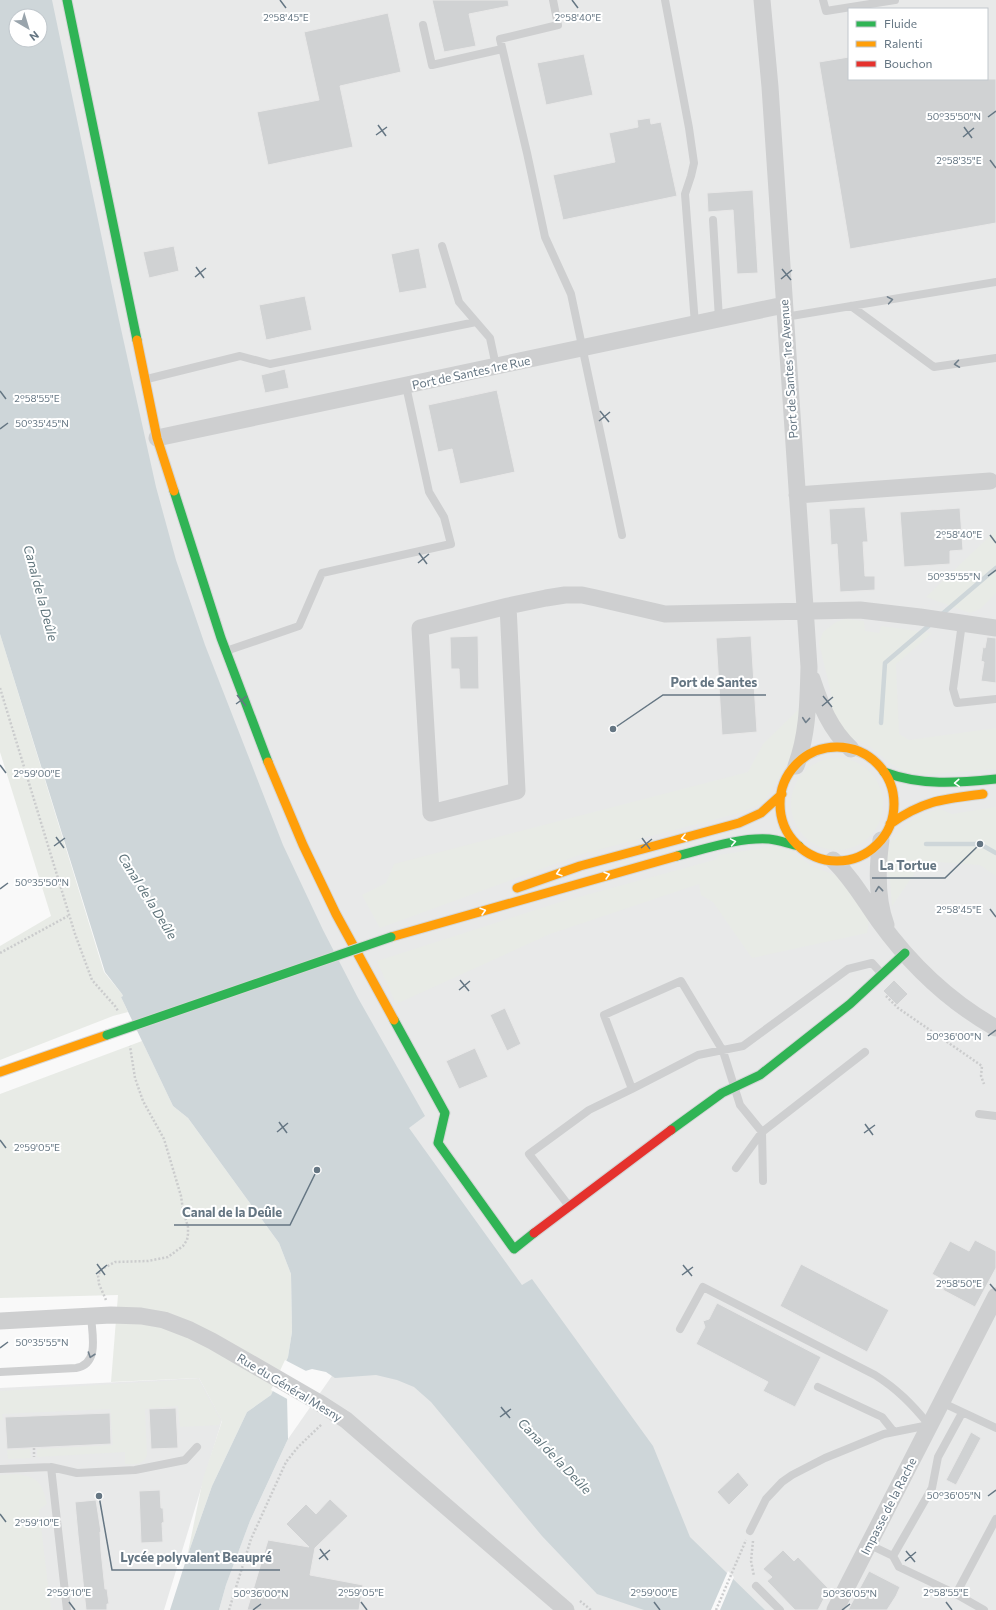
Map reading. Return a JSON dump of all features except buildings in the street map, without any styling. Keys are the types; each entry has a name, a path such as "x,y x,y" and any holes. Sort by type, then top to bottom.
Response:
{"street":[{"path":"67,0 157,438 226,651 260,745 303,845 336,914 445,1113 438,1143 514,1249 644,1148 722,1093 760,1075 850,1004 905,953"},
{"name":"Port de Santes 1re Avenue","path":"762,0 768,51 784,311 809,667"},
{"name":"Port de Santes 1re Rue","path":"157,438 719,319 784,311"},
{"path":"797,495 990,481"},
{"path":"508,606 517,791 431,813 420,628 508,606 565,595 582,595 664,614 867,611 996,628"},
{"path":"809,667 828,721 841,740 851,749"},
{"path":"796,766 806,726 809,667"},
{"path":"0,1072 391,938 643,864 724,844 769,839 799,846 818,857 832,860 846,860 859,856 871,849 881,840 890,824 894,811 894,797 890,784 884,772 870,757 851,749 836,747 821,750 807,756 796,766 787,779 782,794 781,811 785,826 799,846"},
{"path":"884,772 903,779 923,783 943,784 996,779"},
{"path":"890,824 906,813 932,802 988,793"},
{"path":"506,892 541,878 580,866 739,823 760,813 782,794"},
{"path":"881,840 877,874 880,902 883,917 894,939"},
{"path":"832,860 849,877 880,922 905,953 945,993 966,1009 996,1028"},
{"path":"391,938 477,903"},
{"name":"Impasse de la Rache","path":"835,1610 996,1296"},
{"name":"Rue du Général Mesny","path":"0,1321 91,1316 141,1316 164,1320 190,1330 333,1411 372,1442 566,1610"}],"lane":[{"path":"553,0 558,25 500,39 544,237 571,294 622,535"},
{"path":"665,0 689,128 694,163 685,194 695,324"},
{"path":"823,0 826,11 895,0"},
{"path":"423,25 432,65 502,49"},
{"path":"713,220 719,319"},
{"path":"442,246 459,302 490,338 496,366"},
{"path":"784,311 851,306 996,282"},
{"path":"851,306 934,367 996,358"},
{"path":"145,379 240,356 270,364 476,322"},
{"path":"226,651 299,626 322,573 450,544 444,517 429,492 406,386"},
{"path":"956,622 953,689 957,703 996,699"},
{"path":"569,1207 530,1154 589,1110 698,1055 743,1046 848,969 872,963 882,974"},
{"path":"632,1089 604,1016 681,980 723,1051 740,1105 762,1132 763,1181"},
{"path":"736,1168 762,1132 865,1052"},
{"path":"979,1114 996,1116"},
{"path":"680,1328 703,1287 875,1374 891,1385 910,1402 929,1425 884,1434 825,1458 792,1475 782,1482 766,1499 752,1529"},
{"path":"0,1372 76,1368 85,1365 90,1360 93,1349 91,1316"},
{"path":"818,1387 882,1417 894,1432"},
{"path":"941,1402 996,1428"},
{"path":"892,1556 932,1488 938,1458 962,1413"},
{"path":"0,1469 52,1467 77,1473 135,1470 185,1460 197,1447"},
{"path":"52,1467 67,1610"},
{"path":"956,1594 996,1519"},
{"path":"868,1544 892,1556 899,1567 956,1594 984,1610"},
{"path":"756,1586 780,1610"}],"path":[{"path":"0,688 62,890 68,916 92,980 115,1006 120,1017"},
{"path":"0,953 68,916"},
{"path":"872,984 898,1008 982,1066 981,1076 984,1084"},
{"path":"107,1302 99,1284 98,1275 102,1269 115,1262 148,1261 168,1257 183,1246 187,1240 188,1234 188,1227 181,1196 164,1139 142,1101 135,1078 128,1042"},
{"path":"229,1610 251,1539 286,1462 298,1447 316,1431 333,1411"},
{"path":"716,1610 752,1529 756,1534 752,1542 751,1561 756,1586"}],"shaded area":[{"path":"0,0 996,0 996,1610 219,1610 226,1585 250,1521 288,1439 366,1327 318,934 140,524 13,48 48,48 48,8 8,8 8,30"},
{"path":"996,530 996,593 980,609 970,613 926,597"},
{"path":"845,619 864,621 865,631 879,633 881,626 932,633 896,664 899,734 909,740 996,728 996,769 930,774 906,773 888,762 871,747 852,738 840,727 832,711 831,693 819,643 823,632 836,622"},
{"path":"0,634 104,972 122,994 123,996 121,997 128,1012 113,1016 0,1060 0,946 51,916 0,752"},
{"path":"800,708 795,752 763,803 739,813 582,854 380,928 362,895 386,883 394,864 748,772 763,744"},
{"path":"837,758 855,761 870,771 880,786 883,804 880,822 870,837 855,847 837,850 819,847 804,837 794,822 791,804 794,786 804,771 819,761"},
{"path":"996,807 996,876 980,865 923,861 892,906 890,881 885,862 891,840 906,825 918,815 940,809 952,814"},
{"path":"776,846 793,852 813,867 841,877 869,921 867,933 752,958 713,902 701,895 699,884 550,934 396,1004 377,961 557,903 714,860 719,855"},
{"path":"142,1041 173,1106 188,1118 279,1243 291,1274 292,1332 288,1357 271,1395 247,1412 212,1486 187,1557 203,1479 222,1421 199,1378 111,1382 118,1295 0,1298 0,1094"},
{"path":"199,1378 222,1420 164,1610 0,1610 0,1388"},
{"path":"198,1379 221,1421 219,1425 180,1427 178,1406 145,1409 147,1455 141,1463 138,1464 125,1464 125,1452 37,1457 37,1449 113,1445 110,1409 2,1414 3,1420 0,1420 0,1391"},
{"path":"30,1449 31,1458 8,1459 7,1450"},
{"path":"16,1474 29,1477 38,1482 43,1490 47,1504 39,1510 51,1610 0,1610 0,1475"}],"water":[{"path":"0,0 52,0 119,320 156,487 176,560 205,645 283,845 323,930 358,998 425,1116 409,1128 522,1285 532,1279 653,1446 690,1537 765,1610 644,1610 597,1594 542,1536 431,1402 414,1387 397,1380 376,1375 335,1378 326,1372 312,1369 302,1372 291,1383 287,1397 288,1439 250,1521 226,1585 219,1610 170,1610 212,1486 247,1412 271,1395 288,1357 292,1332 291,1274 279,1243 188,1118 173,1106 121,997 123,996 122,994 105,972 0,634"}],"pier":[{"path":"285,1360 308,1372 303,1374 293,1384 289,1400 271,1390"},
{"path":"728,1571 734,1577 720,1610 711,1610"}],"waterway":[{"path":"941,615 996,568"},
{"path":"881,723 885,663 932,623"},
{"path":"926,844 980,844 996,853"}],"traffic: fast":[{"path":"67,0 137,340"},
{"path":"174,491 221,638 268,762"},
{"path":"884,772 912,780 939,782 967,782 996,779"},
{"path":"677,856 723,844 758,839 769,839 799,846"},
{"path":"107,1035 391,937"},
{"path":"671,1130 722,1093 760,1075 850,1004 905,953"},
{"path":"394,1020 445,1113 438,1143 514,1249 534,1233"}],"traffic: slow":[{"path":"137,340 157,438 174,491"},
{"path":"837,747 859,752 877,764 889,782 894,804 889,826 877,844 859,856 837,861 815,856 797,844 785,826 780,804 785,782 797,764 815,752 837,747"},
{"path":"268,762 303,845 336,914 394,1020"},
{"path":"517,888 580,866 739,823 761,813 782,794"},
{"path":"890,824 924,805 945,799 983,794"},
{"path":"391,937 677,856"},
{"path":"0,1072 107,1035"}],"traffic: jam":[{"path":"534,1233 671,1130"}],"place":[{"name":"Port de Santes","path":"613,729"},
{"name":"La Tortue","path":"980,844"},
{"name":"Canal de la Deûle","path":"317,1170"},
{"name":"Lycée polyvalent Beaupré","path":"99,1496"}]}
